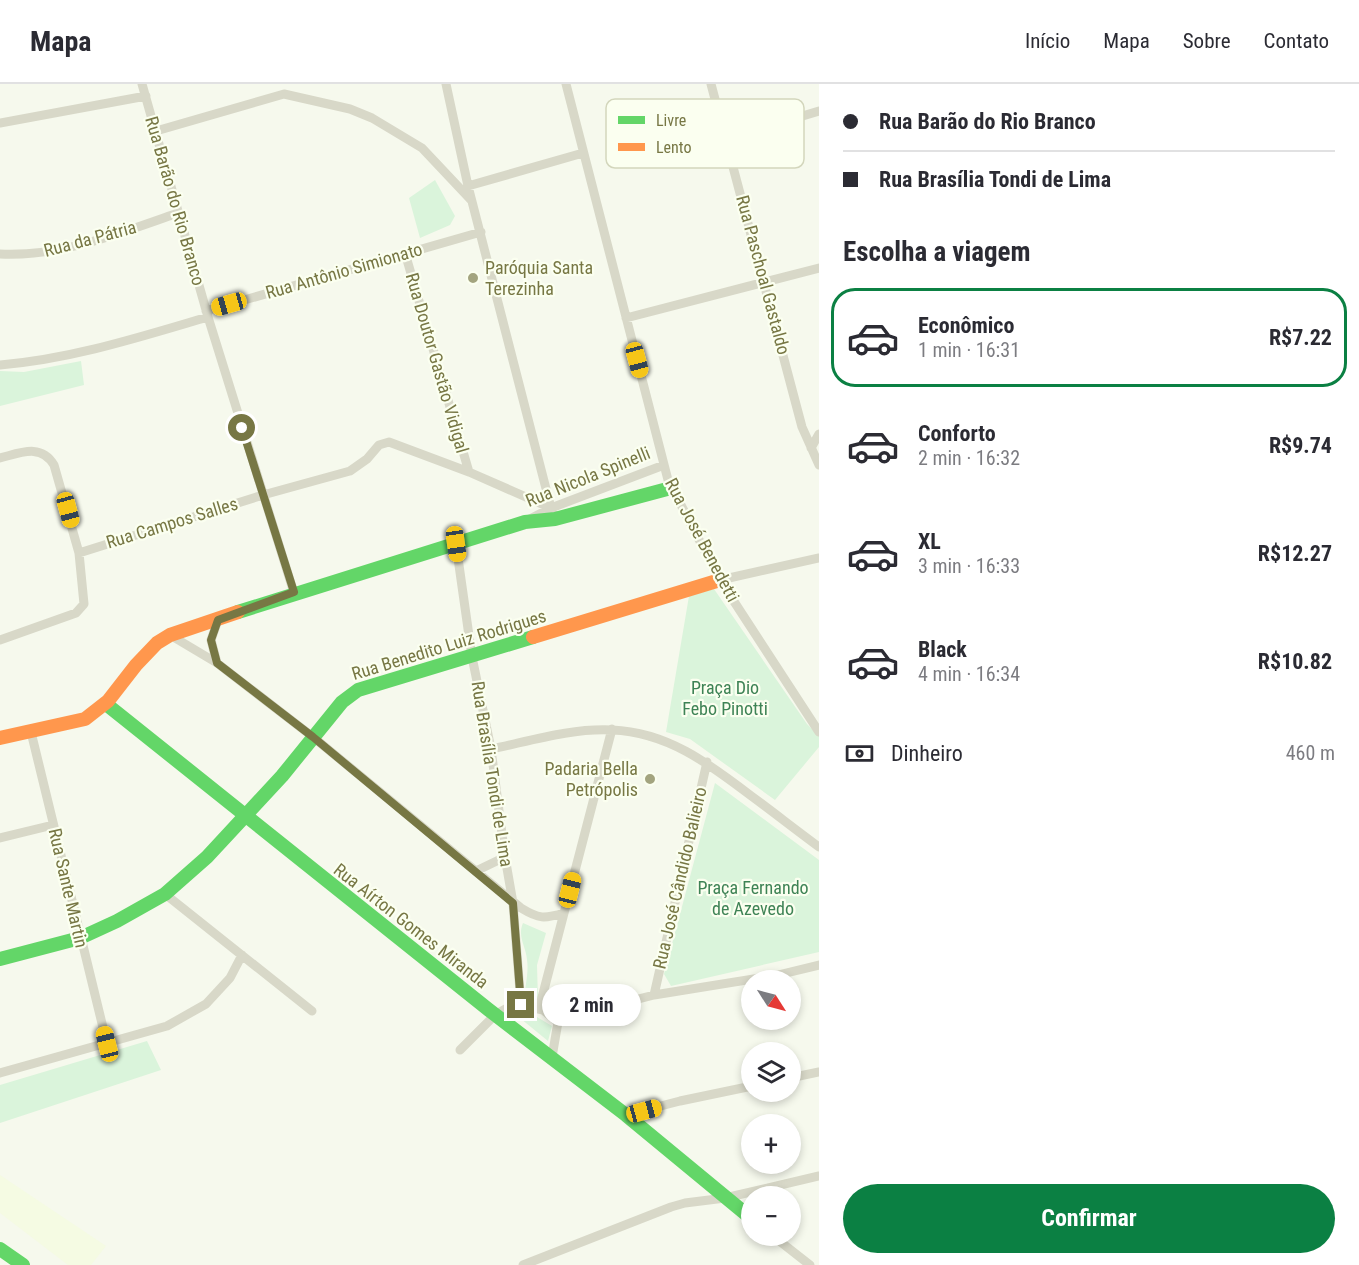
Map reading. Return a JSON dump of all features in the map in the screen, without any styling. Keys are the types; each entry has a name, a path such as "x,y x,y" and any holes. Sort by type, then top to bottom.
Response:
{"street":[{"name":"Rua Barão do Rio Branco","path":"142,84 207,314 294,592"},
{"path":"284,94 289,84"},
{"path":"446,84 468,186 553,513"},
{"name":"Rua José Benedetti","path":"566,84 671,488 720,580 819,732"},
{"name":"Rua Paschoal Gastaldo","path":"711,84 715,99"},
{"path":"156,131 284,94 350,109 372,118 422,148 473,202"},
{"path":"0,123 146,96"},
{"path":"804,116 819,111"},
{"path":"468,186 583,153"},
{"name":"Rua Paschoal Gastaldo","path":"734,168 802,427 819,465"},
{"name":"Rua da Pátria","path":"0,254 24,256 42,254 87,244 178,213"},
{"name":"Rua Antônio Simionato","path":"0,365 36,362 97,350 207,314 481,232"},
{"name":"Rua Doutor Gastão Vidigal","path":"405,254 469,472"},
{"path":"626,318 819,268"},
{"path":"811,448 819,434"},
{"name":"Rua Campos Salles","path":"79,553 263,495 350,471 367,459 380,445 389,442 469,472 553,513"},
{"path":"0,458 34,450 41,452 51,460 56,468 79,553 84,604 76,613 1,637"},
{"name":"Rua Nicola Spinelli","path":"0,738 85,719 106,704 156,642 170,635 294,592 553,513 664,465"},
{"name":"Rua Nicola Spinelli","path":"553,513 671,488"},
{"name":"Rua Brasília Tondi de Lima","path":"456,544 472,657 491,749 513,903 521,1005"},
{"name":"Rua Benedito Luiz Rodrigues","path":"0,959 80,938 117,921 165,894 207,856 282,776 342,702 358,690 720,580 819,558"},
{"path":"217,663 211,640 218,620"},
{"path":"170,635 217,663 313,737 513,903 540,918 546,919 564,913"},
{"name":"Rua Aírton Gomes Miranda","path":"106,704 495,1015 626,1116 741,1210"},
{"path":"539,1009 612,729"},
{"path":"491,749 570,732 612,729 643,733 681,748 707,762 819,847"},
{"name":"Rua Sante Martin","path":"31,732 107,1044"},
{"name":"Rua José Cândido Balieiro","path":"654,994 707,762"},
{"path":"0,838 54,825"},
{"path":"476,872 505,857"},
{"path":"165,894 312,1011"},
{"path":"0,1073 167,1026 206,1004 230,978 242,955"},
{"path":"558,1022 568,1017 654,994 778,975 819,965"},
{"path":"460,1050 495,1015 509,1007 521,1005 539,1009 549,1013 558,1022"},
{"path":"552,1057 558,1022"},
{"path":"801,1076 819,1072"},
{"path":"626,1116 680,1101 741,1088"},
{"path":"523,1265 671,1207 725,1198 819,1176"},
{"path":"786,1246 810,1265"},
{"path":"0,1249 23,1265"}],"shaded area":[{"path":"0,1175 106,1246 91,1265 68,1265 0,1213"}],"green space":[{"path":"435,180 455,216 450,225 420,238 409,198"},
{"path":"81,361 84,385 0,406 0,371 24,372"},
{"name":"Praça Dio Febo Pinotti","path":"714,589 807,724 819,736 819,747 775,800 690,739 666,732 689,596"},
{"name":"Praça Fernando de Azevedo","path":"715,783 819,860 819,952 671,986 664,974"},
{"path":"523,923 546,933 537,965 538,1000 524,999 527,965 521,937"},
{"path":"522,1008 552,1026 548,1041 515,1014"},
{"path":"147,1041 161,1070 0,1123 0,1085"}],"traffic: fast":[{"path":"238,612 525,522 555,519 671,488"},
{"path":"0,959 80,938 117,921 165,894 207,857 282,776 342,702 358,690 533,637"},
{"path":"106,704 489,1010 626,1115 741,1210"},
{"path":"0,1249 23,1265"}],"traffic: slow":[{"path":"533,637 720,580"},
{"path":"0,738 85,719 108,701 136,665 157,643 170,635 238,612"}],"place":[{"name":"Paróquia Santa Terezinha","path":"473,278"},
{"name":"Padaria Bella Petrópolis","path":"650,779"}],"route":[{"path":"242,428 294,592 218,620 211,640 217,663 313,737 513,903 521,1005"}]}
